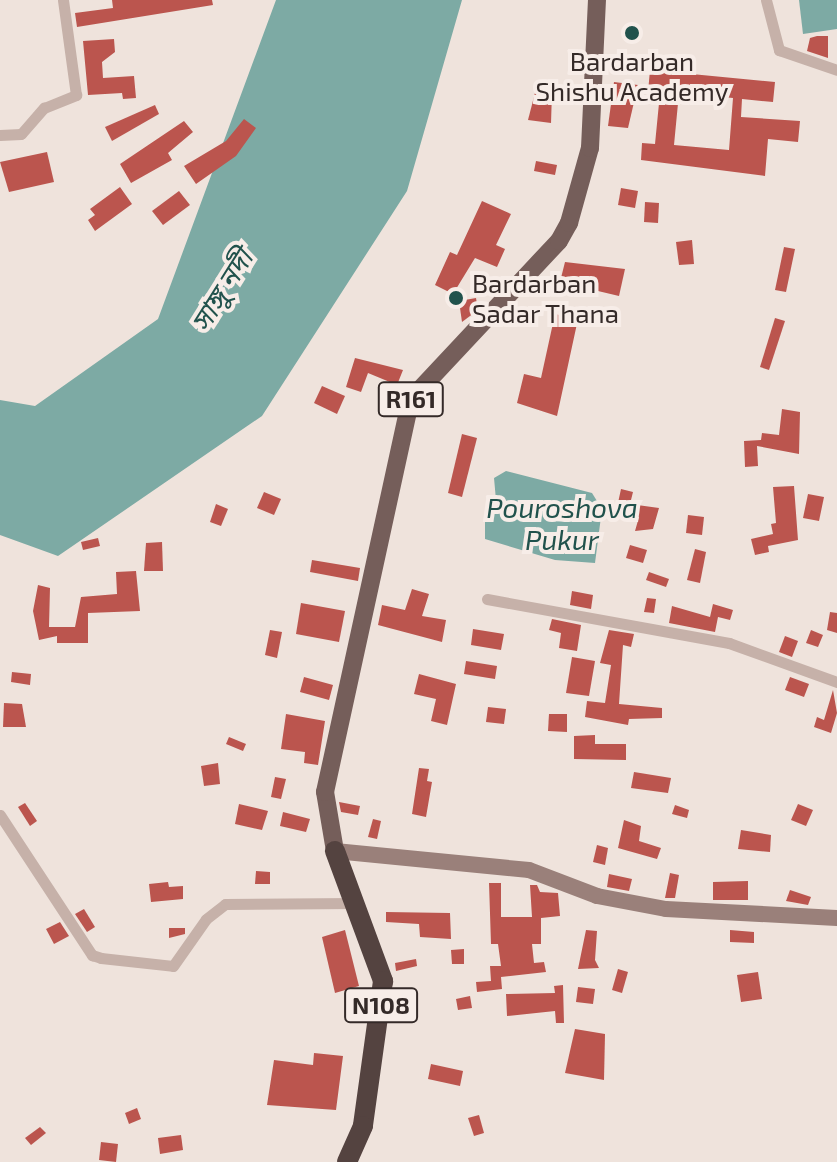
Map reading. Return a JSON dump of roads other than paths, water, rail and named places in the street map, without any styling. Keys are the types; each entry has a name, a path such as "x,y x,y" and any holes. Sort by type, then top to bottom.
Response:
{"highway":[{"name":"N108","path":"335,851 383,981 363,1126 347,1162"}],"main road":[{"name":"R161","path":"335,851 325,792 411,399 559,241 569,223 590,148 598,0"},
{"path":"335,851 529,870 597,896 666,909 837,918"}],"street":[{"path":"0,135 21,134 44,108 76,95 63,0"},
{"path":"766,0 779,50 837,70"},
{"path":"487,599 729,643 837,682"},
{"path":"0,815 92,955 101,958 173,966 206,919 225,904 356,903"}],"water":[{"name":"সাঙ্গু নদী","path":"276,0 462,0 407,191 262,416 58,556 0,535 0,400 35,406 158,319"},
{"path":"799,0 837,0 837,29 803,34"},
{"name":"Pouroshova Pukur","path":"506,471 592,493 602,509 595,563 555,560 485,539 485,515 496,500 494,478"}],"place":[{"name":"Bardarban Shishu Academy","path":"632,33"},
{"name":"Bardarban Sadar Thana","path":"456,298"}]}
